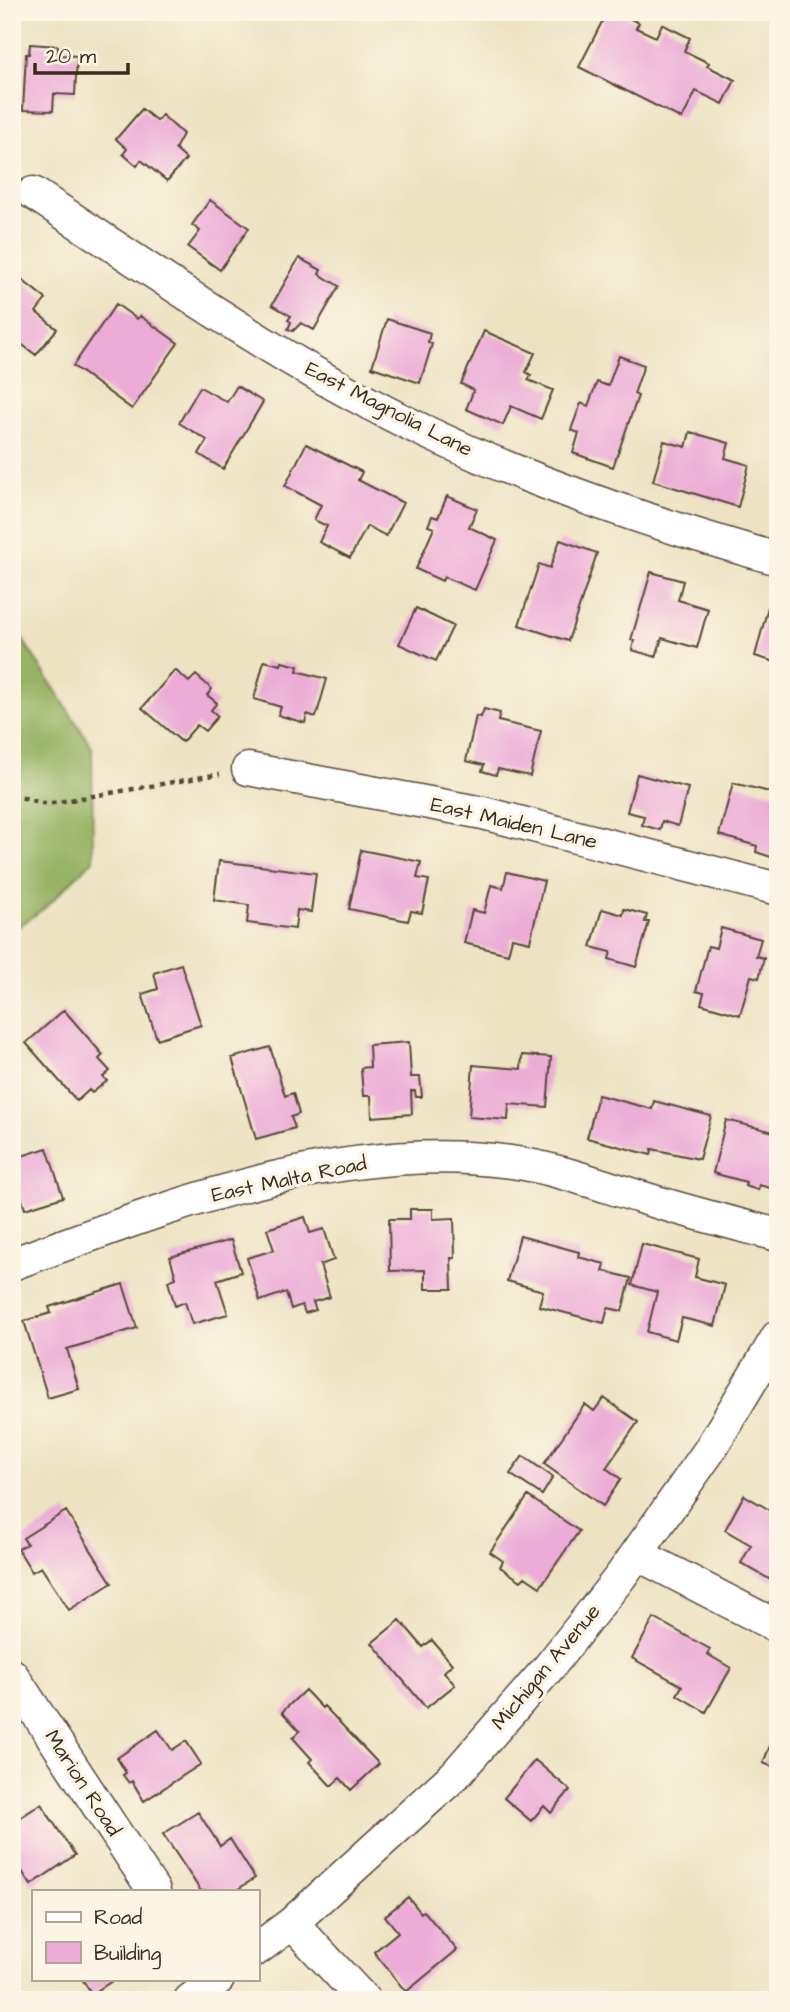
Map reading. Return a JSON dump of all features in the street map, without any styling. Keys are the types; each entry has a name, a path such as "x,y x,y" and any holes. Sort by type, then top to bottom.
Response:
{"street":[{"name":"East Magnolia Lane","path":"33,193 297,363 427,432 650,521 778,559"},
{"name":"East Maiden Lane","path":"248,769 483,813 778,889"},
{"name":"East Malta Road","path":"12,1264 164,1209 252,1183 354,1162 454,1156 514,1162 569,1175 710,1218 778,1234"},
{"name":"Michigan Avenue","path":"259,1948 292,1923 455,1774 550,1666 637,1553 709,1451 778,1336"},
{"path":"637,1553 778,1627"},
{"name":"Marion Road","path":"12,1675 153,1890"},
{"path":"292,1923 364,2000"},
{"path":"190,2000 215,1980"}],"path":[{"path":"12,795 47,804 248,769"}],"green space":[{"path":"12,623 92,747 93,860 46,907 12,931"}],"building":[{"path":"607,12 626,12 624,16 639,23 636,28 656,37 662,24 690,38 684,51 735,80 723,104 696,91 682,119 579,67"},
{"path":"30,44 58,46 58,55 77,56 75,95 54,94 53,111 23,110 26,54 29,54"},
{"path":"142,109 157,121 162,115 183,134 175,149 186,159 167,181 141,160 137,166 123,154 127,149 116,139"},
{"path":"210,200 249,228 220,270 188,247 200,231 192,225"},
{"path":"299,258 321,270 319,274 339,286 314,330 301,323 293,331 288,329 291,316 272,305"},
{"path":"17,276 46,299 36,312 57,329 36,355 12,337 12,282"},
{"path":"116,304 137,319 140,316 178,343 132,409 73,366"},
{"path":"387,319 430,333 428,342 432,344 420,383 372,367"},
{"path":"484,331 535,353 526,372 531,375 528,380 553,390 541,419 511,406 503,425 466,409 474,390 461,384"},
{"path":"619,356 644,365 634,394 638,396 613,467 573,453 579,433 571,430 581,403 588,406 597,382 608,386"},
{"path":"237,386 263,402 223,469 199,454 207,440 179,423 200,387 227,402"},
{"path":"690,432 729,443 725,458 749,465 738,507 653,481 664,441 686,447"},
{"path":"306,444 362,472 358,480 403,503 386,536 367,526 350,558 319,542 327,526 314,520 321,505 285,486"},
{"path":"447,496 477,509 469,527 497,540 475,590 444,577 442,581 416,569 434,528 428,526 432,516 438,518"},
{"path":"560,540 597,553 568,641 519,625 539,564 550,568"},
{"path":"651,572 683,581 678,600 708,609 697,648 662,638 656,657 632,650 634,641 631,640"},
{"path":"768,607 778,610 778,663 755,656"},
{"path":"416,608 453,626 436,661 399,644"},
{"path":"264,661 298,666 297,671 327,679 316,717 307,714 305,723 278,715 281,707 254,699"},
{"path":"175,670 189,682 196,675 212,689 207,695 217,703 211,710 218,716 205,731 197,725 182,742 142,708"},
{"path":"484,709 500,713 498,721 541,731 530,776 498,769 496,775 482,771 484,765 466,761 476,716 481,717"},
{"path":"637,774 688,788 678,826 662,821 660,830 642,825 644,816 627,812"},
{"path":"733,783 778,794 778,852 772,850 771,857 756,852 757,846 719,835"},
{"path":"361,850 421,862 417,878 429,880 422,913 411,911 408,921 349,909"},
{"path":"219,861 316,873 311,912 297,910 295,929 247,923 249,905 214,900"},
{"path":"507,872 544,881 530,942 512,938 508,954 464,943 472,910 484,913 491,885 503,888"},
{"path":"602,909 623,915 624,909 647,915 645,922 649,922 636,967 609,959 611,952 591,947"},
{"path":"721,928 761,939 756,956 764,958 759,978 751,976 740,1015 701,1004 704,993 696,991 708,946 716,948"},
{"path":"181,964 201,1025 157,1039 142,994 158,989 154,973"},
{"path":"64,1010 103,1055 99,1059 110,1071 103,1077 107,1081 92,1093 89,1090 77,1101 26,1043"},
{"path":"409,1042 411,1077 420,1077 422,1097 416,1097 415,1091 411,1091 412,1114 372,1117 371,1096 363,1096 361,1068 370,1067 369,1045"},
{"path":"270,1047 285,1096 293,1093 299,1114 291,1117 295,1128 256,1139 232,1058"},
{"path":"522,1055 551,1057 547,1107 509,1104 508,1120 469,1117 473,1065 521,1069"},
{"path":"598,1095 652,1109 654,1101 711,1116 699,1159 652,1149 651,1155 587,1138"},
{"path":"726,1120 778,1133 778,1190 759,1185 758,1190 745,1186 746,1182 713,1173"},
{"path":"47,1148 63,1197 25,1209 19,1191 12,1193 12,1159"},
{"path":"410,1209 433,1209 433,1219 454,1218 455,1258 451,1258 452,1289 425,1289 425,1270 390,1271 389,1219 410,1219"},
{"path":"305,1217 310,1233 324,1229 334,1260 320,1265 330,1297 313,1302 316,1310 305,1313 302,1305 291,1309 286,1292 260,1301 247,1258 274,1250 267,1229"},
{"path":"520,1236 579,1252 578,1257 605,1264 603,1271 631,1278 622,1311 608,1308 604,1323 539,1306 543,1291 507,1281"},
{"path":"231,1240 241,1272 217,1280 228,1314 192,1324 185,1302 175,1306 168,1281 176,1278 170,1257"},
{"path":"642,1244 699,1259 695,1277 725,1285 715,1326 682,1318 676,1340 647,1332 657,1292 632,1285"},
{"path":"123,1284 137,1328 67,1349 79,1389 48,1398 24,1321 51,1313 49,1307"},
{"path":"604,1398 638,1422 606,1468 621,1479 603,1506 544,1464 585,1404 594,1411"},
{"path":"523,1456 553,1477 542,1495 510,1474"},
{"path":"744,1495 773,1512 778,1505 778,1584 741,1563 751,1545 725,1530"},
{"path":"528,1496 579,1531 540,1587 525,1577 521,1581 500,1567 503,1561 490,1552"},
{"path":"66,1511 112,1583 69,1610 41,1567 32,1572 18,1549 27,1544 23,1538"},
{"path":"654,1618 710,1649 707,1654 731,1668 706,1712 677,1695 682,1686 632,1658"},
{"path":"400,1620 423,1647 432,1640 452,1664 444,1672 455,1685 426,1708 372,1643"},
{"path":"305,1690 322,1708 324,1706 379,1764 351,1790 340,1778 331,1786 309,1762 312,1759 293,1738 300,1731 282,1712"},
{"path":"778,1726 778,1769 763,1763"},
{"path":"158,1730 172,1750 186,1741 201,1764 144,1801 132,1781 129,1783 123,1775 126,1773 117,1758"},
{"path":"535,1760 570,1790 551,1813 544,1806 531,1821 504,1798"},
{"path":"41,1804 75,1855 31,1885 12,1856 12,1823"},
{"path":"198,1812 220,1846 230,1839 255,1878 237,1890 200,1890 163,1834"},
{"path":"408,1897 421,1913 424,1911 457,1950 406,1992 374,1952 398,1932 385,1916"},
{"path":"83,1980 113,1980 92,1994"}]}
